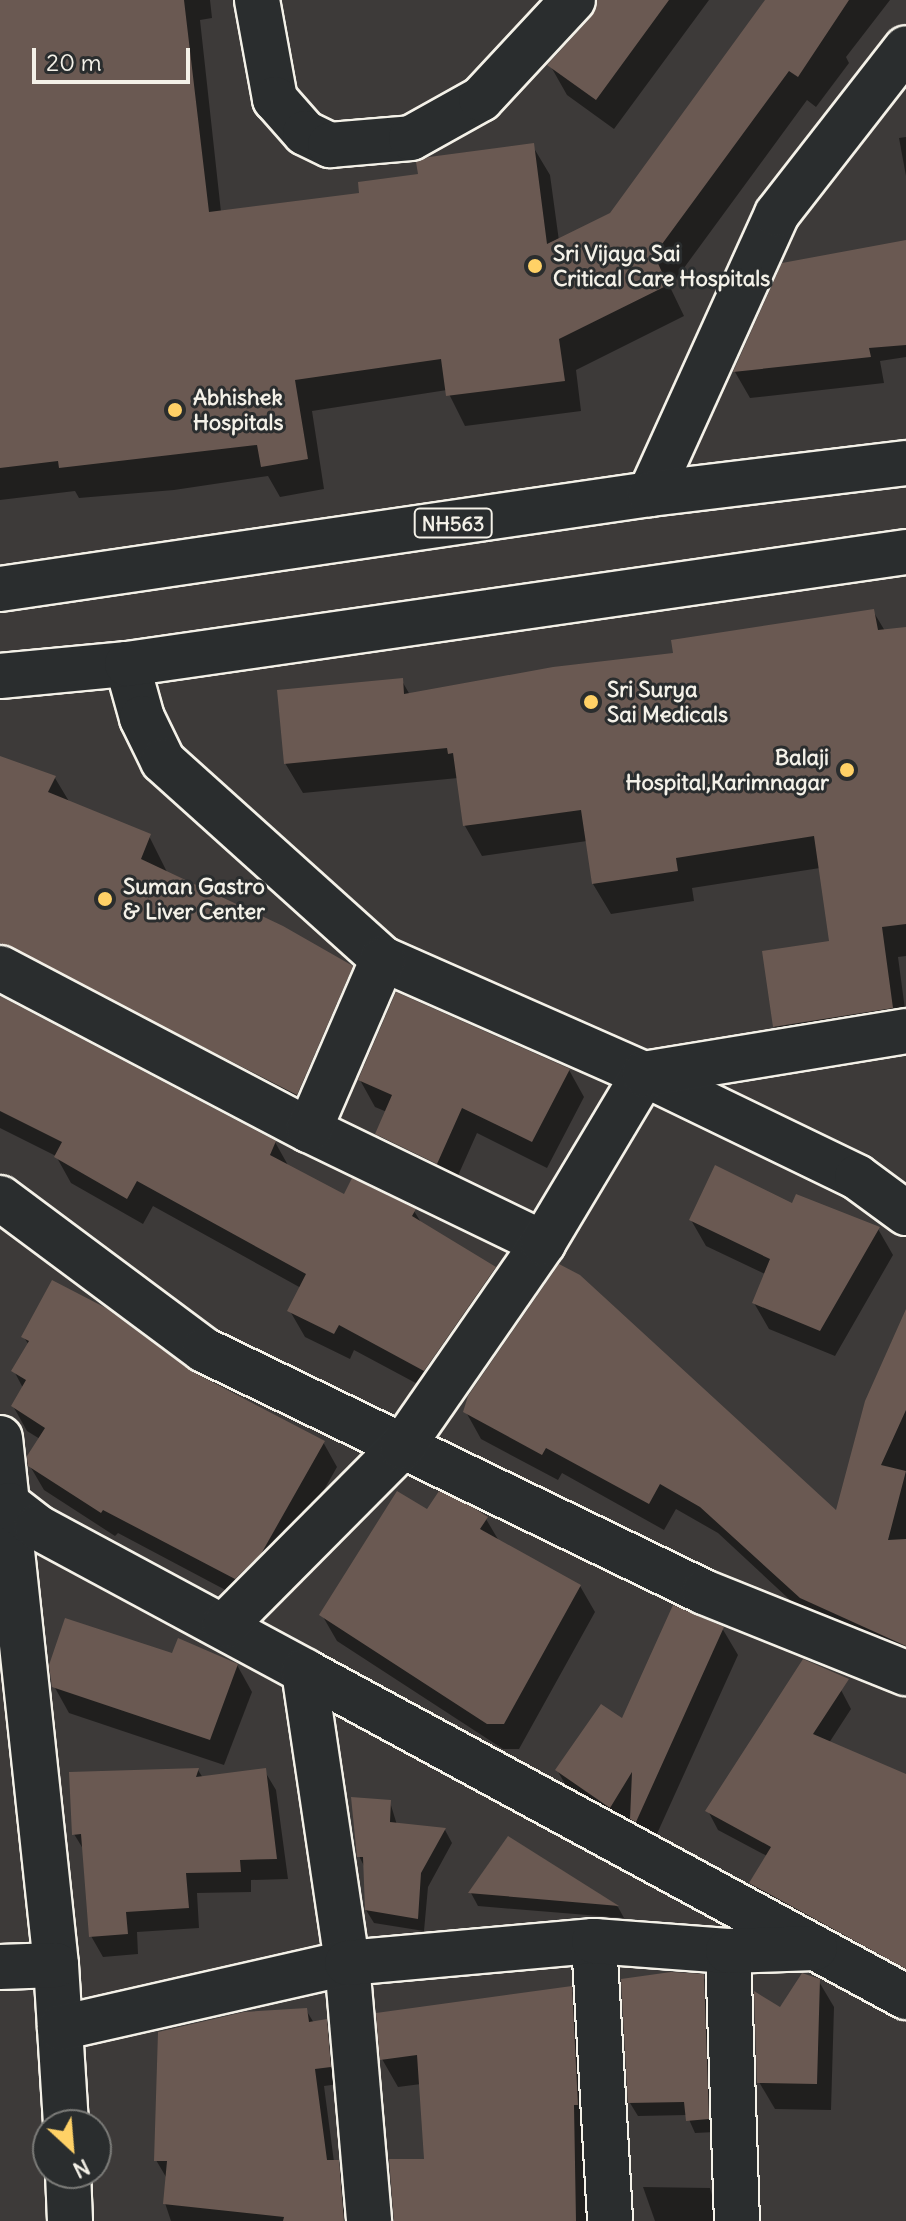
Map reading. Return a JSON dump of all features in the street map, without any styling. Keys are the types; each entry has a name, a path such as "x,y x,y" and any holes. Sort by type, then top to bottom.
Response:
{"main road":[{"path":"257,0 275,99 305,133 330,145 411,138 481,99 573,0"},
{"path":"650,494 777,214 906,48"},
{"name":"NH563","path":"0,589 650,494 906,463"},
{"path":"0,676 127,664 906,552"},
{"path":"127,664 142,718 163,761 383,959 644,1074 857,1177 906,1213"},
{"path":"309,1130 383,959"},
{"path":"0,968 309,1130 543,1243"},
{"path":"225,1625 402,1447 543,1243 644,1074 906,1031"},
{"path":"0,1198 204,1350 704,1592 906,1673"},
{"path":"0,1438 56,1965 65,2109"},
{"path":"9,1505 37,1527 225,1625 304,1671 906,1997"},
{"path":"304,1671 347,1963 369,2221"},
{"path":"60,2028 347,1963 594,1941 728,1951 815,1948"},
{"path":"594,1941 610,2221"},
{"path":"728,1951 737,2221"},
{"path":"0,1967 56,1965"},
{"path":"69,2189 70,2221"}],"building":[{"path":"0,0 184,0 209,212 359,193 358,182 418,174 416,162 429,157 534,143 547,244 610,213 765,0 849,0 798,77 789,71 654,255 668,285 559,339 565,381 446,396 441,359 295,380 308,459 261,467 257,445 59,468 58,461 0,468"},
{"path":"597,0 669,0 596,100 547,65 591,17"},
{"path":"906,240 906,345 869,348 871,357 733,372 782,263"},
{"path":"874,609 878,630 906,627 906,924 882,927 893,1008 773,1027 762,951 829,941 814,836 676,858 678,871 592,884 581,810 463,826 453,753 448,754 447,748 284,764 277,690 403,678 404,694 553,667 673,653 671,640"},
{"path":"0,756 56,776 48,792 151,834 141,859 283,926 353,966 297,1095 0,943"},
{"path":"396,992 570,1069 532,1142 462,1108 437,1164 375,1134 392,1095 358,1080"},
{"path":"0,996 276,1141 270,1155 344,1194 352,1178 416,1209 412,1216 496,1267 424,1371 339,1325 334,1334 287,1311 306,1274 137,1181 127,1199 54,1157 62,1142 0,1111"},
{"path":"715,1165 792,1203 796,1194 880,1227 820,1331 752,1303 770,1259 689,1220"},
{"path":"559,1264 580,1275 836,1510 865,1401 906,1309 906,1410 881,1465 906,1471 888,1540 906,1539 906,1646 800,1598 700,1507 660,1484 649,1504 546,1448 542,1455 463,1412 468,1396"},
{"path":"52,1280 106,1308 193,1372 325,1441 261,1554 235,1579 103,1510 101,1513 28,1466 27,1456 45,1428 11,1406 26,1380 11,1371 29,1341 21,1337"},
{"path":"397,1491 427,1509 439,1491 474,1508 488,1517 480,1529 581,1585 504,1724 487,1724 319,1615"},
{"path":"673,1605 724,1627 636,1822 630,1819 632,1772 610,1808 555,1770 601,1704 622,1718"},
{"path":"65,1618 172,1653 178,1638 238,1664 210,1740 52,1687 49,1665"},
{"path":"803,1659 849,1679 813,1734 906,1774 906,1969 749,1883 771,1847 705,1811"},
{"path":"199,1768 196,1777 266,1768 277,1859 240,1860 241,1872 186,1873 189,1908 126,1912 128,1934 89,1937 81,1834 72,1835 69,1772"},
{"path":"351,1797 391,1800 390,1822 446,1828 421,1873 418,1919 365,1910 363,1857 357,1857"},
{"path":"508,1836 619,1906 468,1893"},
{"path":"671,1972 704,1974 709,2119 686,2121 684,2102 628,2103 621,1979"},
{"path":"802,1973 820,1979 817,2084 757,2083 754,1991 780,2007"},
{"path":"572,1986 578,2105 574,2105 576,2221 394,2221 389,2159 424,2159 417,2055 380,2060 376,2013"},
{"path":"307,2008 309,2022 327,2019 331,2067 315,2069 327,2160 339,2160 344,2221 283,2221 284,2217 163,2204 167,2161 154,2161 158,2032 244,2012"}],"place":[{"name":"Sri Vijaya Sai Critical Care Hospitals","path":"535,266"},
{"name":"Abhishek Hospitals","path":"175,410"},
{"name":"Sri Surya Sai Medicals","path":"591,702"},
{"name":"Balaji Hospital,Karimnagar","path":"847,770"},
{"name":"Suman Gastro & Liver Center","path":"105,899"}]}
